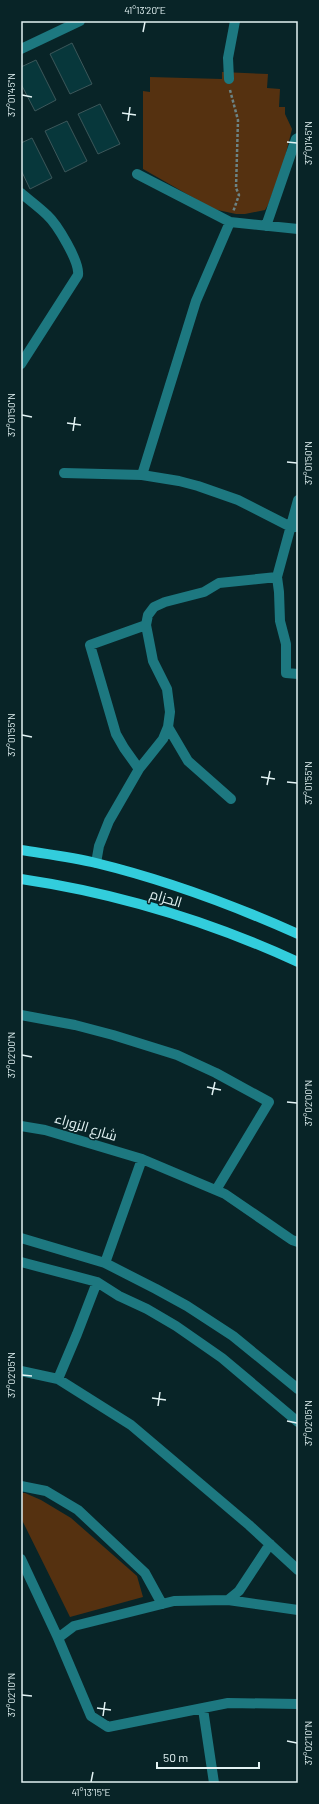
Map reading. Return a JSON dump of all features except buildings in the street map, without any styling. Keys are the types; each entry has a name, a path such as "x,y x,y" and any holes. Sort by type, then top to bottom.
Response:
{"main road":[{"path":"21,850 96,863 194,892 298,934"},
{"name":"الحزام","path":"21,879 61,885 174,914 267,948 298,962"}],"street":[{"path":"21,49 80,21"},
{"path":"229,79 228,58 235,21"},
{"path":"266,226 296,139 298,138"},
{"path":"137,174 230,222 298,229"},
{"path":"21,193 53,222 79,270 78,275 21,364"},
{"path":"142,475 196,301 230,222"},
{"path":"64,473 142,475 198,486 238,500 294,527"},
{"path":"298,500 294,527 277,577 280,621 286,644 286,673 298,674"},
{"path":"96,863 99,846 109,820 139,769 162,739 168,727 170,712 167,689 153,661 146,624 148,615 154,607 164,602 204,592 219,584 277,577"},
{"path":"139,769 116,734 90,645 146,624"},
{"path":"168,727 188,761 231,799"},
{"path":"21,1015 75,1025 114,1035 177,1056 216,1072 269,1102 216,1190"},
{"name":"شارع الزوراء","path":"21,1126 45,1130 142,1158 225,1194 292,1240 298,1242"},
{"path":"105,1264 142,1158"},
{"path":"21,1238 105,1264 187,1306 233,1336 298,1390"},
{"path":"21,1262 97,1282 119,1296 147,1309 222,1358 296,1418"},
{"path":"58,1379 97,1282"},
{"path":"21,1371 58,1379 131,1425 270,1544 298,1570"},
{"path":"21,1486 46,1491 78,1510 145,1573 162,1604"},
{"path":"228,1600 239,1590 270,1544"},
{"path":"21,1559 58,1638 90,1716 108,1727 228,1703 298,1704"},
{"path":"58,1638 74,1626 174,1601 228,1600 298,1610"},
{"path":"203,1709 214,1783"}],"path":[{"path":"229,79 231,95 238,120 236,188 239,195 230,222"}],"shaded area":[{"path":"222,72 268,74 267,88 280,89 279,107 285,107 285,114 292,129 283,165 265,210 245,214 236,214 213,209 143,169 143,91 150,92 150,77 222,79"},
{"path":"21,1493 25,1493 41,1500 71,1518 137,1576 143,1597 70,1617 21,1518"}]}
